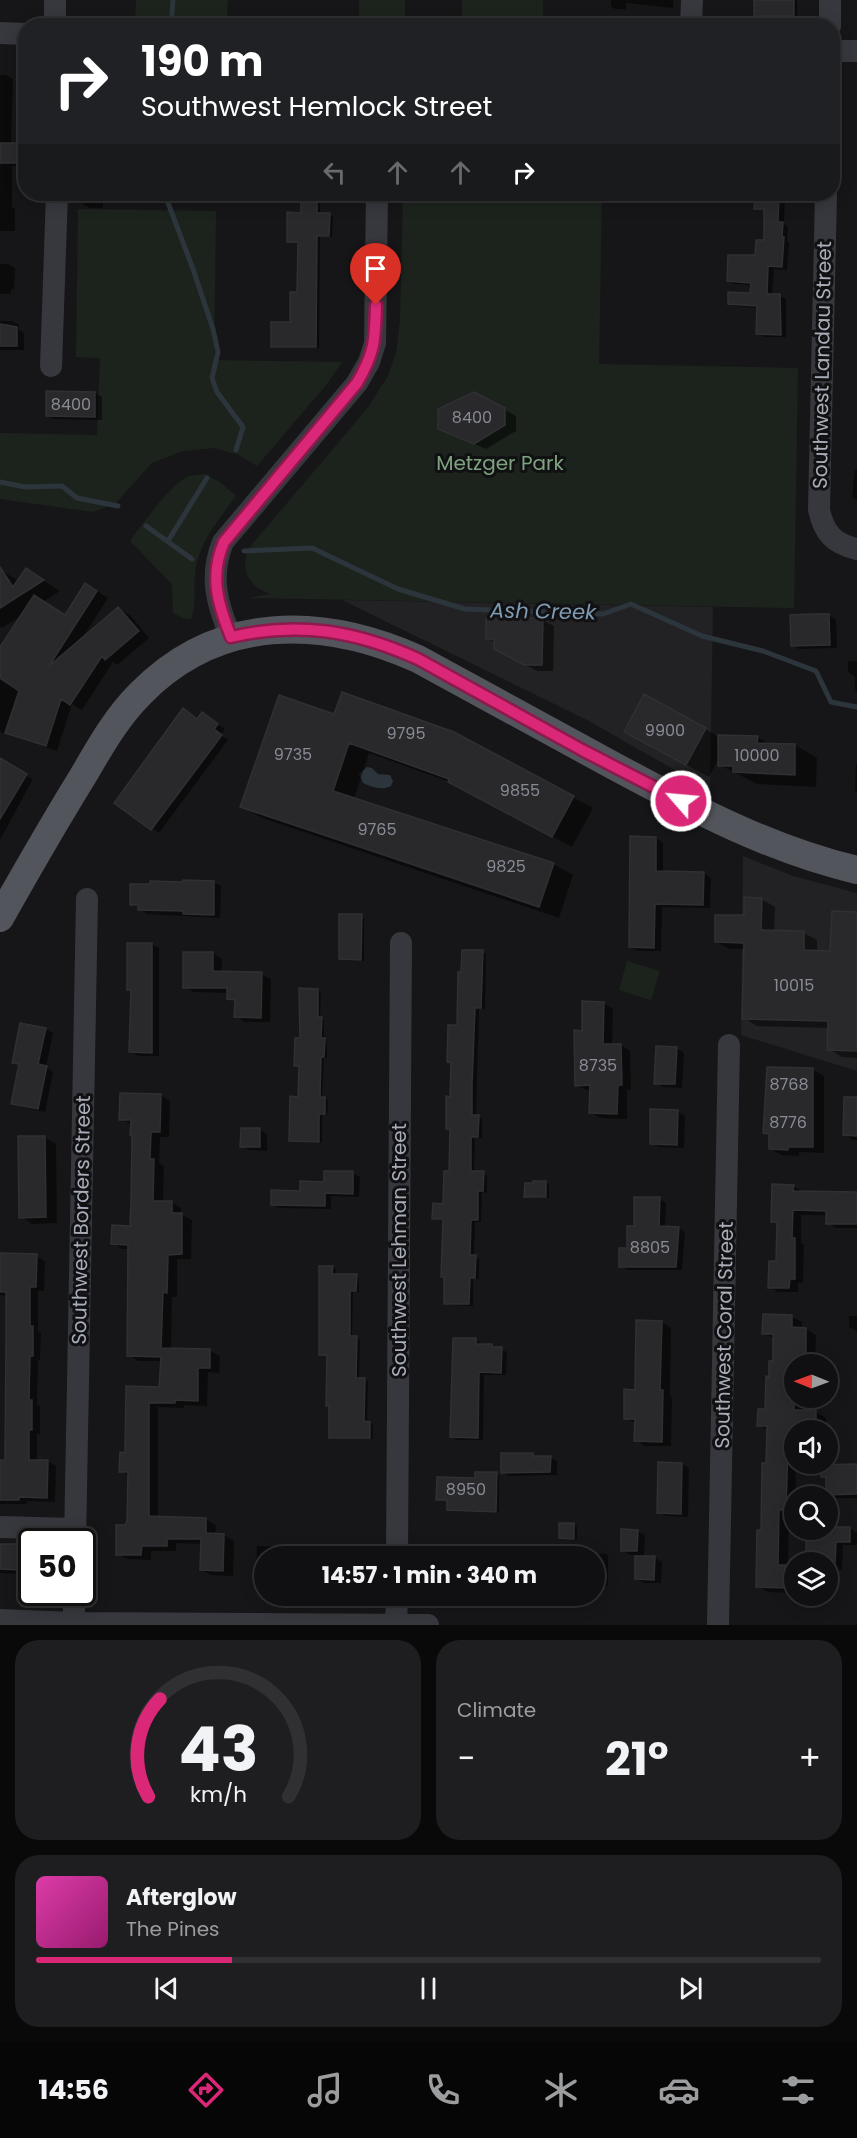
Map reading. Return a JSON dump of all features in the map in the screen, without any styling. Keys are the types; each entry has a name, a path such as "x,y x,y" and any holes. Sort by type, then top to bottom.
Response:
{"main road":[{"path":"0,918 46,836 125,710 158,677 195,652 231,637 261,630 313,629 355,636 392,647 681,801 759,838 820,860 857,870"}],"street":[{"path":"55,0 55,18"},
{"path":"691,18 692,0"},
{"path":"830,0 830,18"},
{"path":"0,33 18,34"},
{"path":"840,51 857,51"},
{"path":"51,366 57,201"},
{"path":"231,637 220,610 216,586 217,563 224,542 357,383 369,362 375,343 377,201"},
{"name":"Southwest Landau Street","path":"826,201 819,510 822,524 829,535 841,544 857,549"},
{"name":"Southwest Borders Street","path":"75,1528 87,899"},
{"name":"Southwest Lehman Street","path":"397,1546 401,943"},
{"name":"Southwest Coral Street","path":"718,1625 729,1045"},
{"path":"0,1527 18,1529"},
{"path":"74,1606 74,1624"},
{"path":"396,1606 396,1625"},
{"path":"0,1620 74,1624 428,1625"}],"shaded area":[{"path":"342,600 713,607 710,790 587,720"},
{"path":"367,767 372,768 378,774 390,775 393,781 391,786 380,788 363,783 359,774"},
{"path":"743,856 793,876 857,893 857,1071 741,1035"}],"green space":[{"path":"136,0 228,0 227,18 135,18"},
{"path":"359,0 405,0 405,18 359,18"},
{"path":"462,0 543,0 543,18 462,18"},
{"name":"Metzger Park","path":"403,201 602,201 599,364 798,368 794,608 249,598 271,594 257,587 248,577 245,563 249,548 366,410 388,376 396,353 400,321"},
{"path":"78,209 216,211 214,360 342,362 327,384 257,466 239,455 214,448 183,451 152,463 115,504 93,512 0,499 0,433 97,435 100,358 76,357"},
{"path":"204,474 220,482 236,496 210,532 201,551 195,573 193,613 191,619 185,619 173,613 172,584 130,541 157,505 174,487 189,476"},
{"path":"627,961 660,971 651,1000 619,990"}],"building":[{"path":"754,0 794,0 794,16 754,16"},
{"path":"0,143 18,143 18,163 0,163"},
{"path":"301,201 317,201 317,213 330,213 329,236 317,236 316,347 271,347 271,322 290,322 290,292 297,292 298,242 287,242 287,212 301,213"},
{"path":"755,201 779,201 778,222 783,222 782,237 784,237 782,267 768,266 767,294 780,294 781,335 756,334 757,306 728,304 728,292 750,293 751,283 727,281 728,255 755,255 756,240 764,240 764,209 754,209"},
{"path":"0,324 17,327 17,346 0,346"},
{"path":"46,391 95,392 95,417 46,416"},
{"path":"474,392 505,408 505,425 474,444 438,429 438,409"},
{"path":"0,567 13,587 26,568 44,580 0,608"},
{"path":"85,583 97,591 49,666 118,607 139,631 105,660 102,656 70,705 61,699 46,746 5,733 19,691 0,678 0,647 34,595 65,615"},
{"path":"829,614 830,645 791,646 790,615"},
{"path":"486,618 543,618 542,665 524,665 494,649 494,639 486,639"},
{"path":"342,692 454,732 574,796 552,837 448,782 449,779 349,743 333,791 554,863 539,907 240,807 279,695 334,714"},
{"path":"644,694 706,728 686,765 624,732"},
{"path":"183,708 197,719 202,712 218,724 214,729 222,735 151,830 114,803"},
{"path":"718,735 758,736 757,743 795,744 795,775 733,772 733,766 718,766"},
{"path":"0,758 27,774 0,819"},
{"path":"630,836 656,837 656,871 704,872 703,905 655,904 654,948 629,947"},
{"path":"183,880 214,881 214,915 183,914 183,911 138,910 138,905 130,905 130,884 150,884 150,881 183,882"},
{"path":"744,897 762,898 761,930 804,931 804,950 830,951 832,911 857,912 857,1051 827,1050 828,1021 742,1019 744,943 715,942 715,915 744,915"},
{"path":"339,914 362,914 361,960 339,959"},
{"path":"127,943 152,943 152,1053 129,1052 131,990 127,990"},
{"path":"462,950 483,950 481,1008 475,1008 472,1084 472,1115 479,1115 478,1137 471,1137 471,1171 484,1171 483,1191 478,1191 478,1220 471,1220 470,1255 476,1255 475,1278 470,1278 469,1304 444,1304 444,1277 441,1277 443,1219 432,1219 433,1203 443,1204 444,1171 449,1171 450,1129 446,1129 446,1096 450,1097 451,1063 447,1062 448,1025 457,1025 458,972 461,972"},
{"path":"183,952 213,952 213,971 262,972 261,1018 234,1017 235,1000 227,999 227,988 183,988"},
{"path":"299,988 318,989 318,1017 322,1017 321,1038 325,1038 324,1057 321,1057 320,1097 325,1097 325,1114 319,1114 319,1142 289,1141 290,1096 298,1097 299,1066 294,1066 295,1038 300,1038"},
{"path":"582,1001 604,1002 603,1044 621,1044 622,1085 618,1085 617,1114 589,1113 590,1085 575,1086 574,1030 582,1031"},
{"path":"20,1023 46,1028 38,1064 47,1066 38,1109 11,1104 19,1064 12,1063"},
{"path":"656,1046 677,1047 675,1084 654,1084"},
{"path":"767,1067 813,1068 813,1147 788,1147 788,1150 769,1149 769,1134 763,1133"},
{"path":"120,1093 161,1094 160,1132 151,1132 150,1159 154,1159 153,1201 172,1201 172,1213 182,1213 182,1254 168,1255 167,1293 163,1292 161,1348 210,1349 210,1368 198,1368 198,1401 175,1400 175,1403 149,1403 149,1516 206,1518 206,1533 224,1534 223,1571 200,1570 201,1539 167,1539 167,1546 142,1546 141,1555 116,1555 116,1525 125,1525 127,1521 128,1472 119,1472 120,1452 125,1453 126,1386 159,1387 161,1357 127,1356 128,1245 111,1244 112,1225 130,1226 131,1120 119,1120"},
{"path":"844,1097 857,1097 857,1136 843,1135"},
{"path":"650,1109 678,1110 677,1145 650,1144"},
{"path":"241,1128 260,1128 260,1147 240,1147"},
{"path":"18,1136 45,1136 46,1217 19,1218"},
{"path":"324,1171 353,1171 353,1194 325,1193 325,1206 271,1205 271,1190 300,1191 300,1181 324,1182"},
{"path":"533,1181 546,1181 546,1197 524,1197 525,1183 533,1183"},
{"path":"772,1184 794,1185 793,1191 857,1192 857,1224 826,1224 826,1211 793,1210 792,1238 795,1238 795,1279 790,1279 789,1288 768,1288 769,1261 776,1261 777,1222 771,1222"},
{"path":"634,1197 660,1197 659,1226 679,1227 676,1267 619,1267 619,1248 627,1248 627,1226 634,1226"},
{"path":"0,1253 37,1254 36,1287 30,1287 33,1356 30,1356 29,1400 32,1400 32,1430 29,1430 29,1460 48,1460 47,1498 19,1497 19,1500 0,1500 0,1460 5,1460 6,1292 0,1292"},
{"path":"319,1266 333,1266 332,1274 357,1274 356,1291 350,1291 350,1336 357,1336 356,1378 365,1378 364,1421 370,1422 370,1438 329,1438 329,1406 326,1406 327,1355 319,1355"},
{"path":"763,1314 792,1315 792,1327 806,1328 806,1354 784,1354 784,1408 816,1410 816,1420 784,1420 784,1474 787,1474 787,1486 784,1486 784,1510 779,1510 778,1565 784,1565 784,1588 756,1587 757,1530 761,1530 762,1463 766,1463 767,1426 757,1426 758,1409 765,1409 766,1376 769,1377 769,1361 773,1361 773,1334 762,1334"},
{"path":"636,1320 662,1321 660,1390 663,1390 662,1442 634,1441 635,1419 624,1419 624,1389 635,1390"},
{"path":"453,1338 476,1338 476,1344 492,1344 492,1347 502,1347 501,1373 479,1372 478,1438 450,1437"},
{"path":"501,1453 533,1453 533,1456 551,1456 550,1472 501,1473"},
{"path":"658,1462 682,1463 681,1514 657,1513"},
{"path":"857,1464 857,1494 838,1495 838,1486 826,1486 826,1477 821,1477 821,1474 838,1474 838,1465"},
{"path":"475,1472 497,1472 496,1512 447,1510 447,1500 436,1500 437,1477 475,1478"},
{"path":"559,1523 574,1523 574,1539 559,1538"},
{"path":"838,1527 850,1527 850,1542 836,1542 836,1552 806,1552 806,1540 838,1540"},
{"path":"621,1529 638,1530 637,1551 621,1551"},
{"path":"0,1544 18,1544 18,1570 0,1569"},
{"path":"635,1556 655,1556 654,1580 635,1579"}],"waterway":[{"path":"172,18 173,0"},
{"path":"167,201 213,329 218,352 212,378 217,392 243,427 236,450"},
{"path":"168,541 207,478"},
{"name":"Ash Creek","path":"0,482 25,487 62,486 77,498 118,506"},
{"name":"Ash Creek","path":"146,526 192,559"},
{"name":"Ash Creek","path":"244,551 312,548 398,589 465,609 603,614 631,604 702,636 763,651 816,671 831,702 857,707"}],"route":[{"path":"376,305 375,343 369,362 357,383 224,542 218,555 216,586 220,610 231,637 261,630 313,629 355,636 392,647 681,801"}]}
